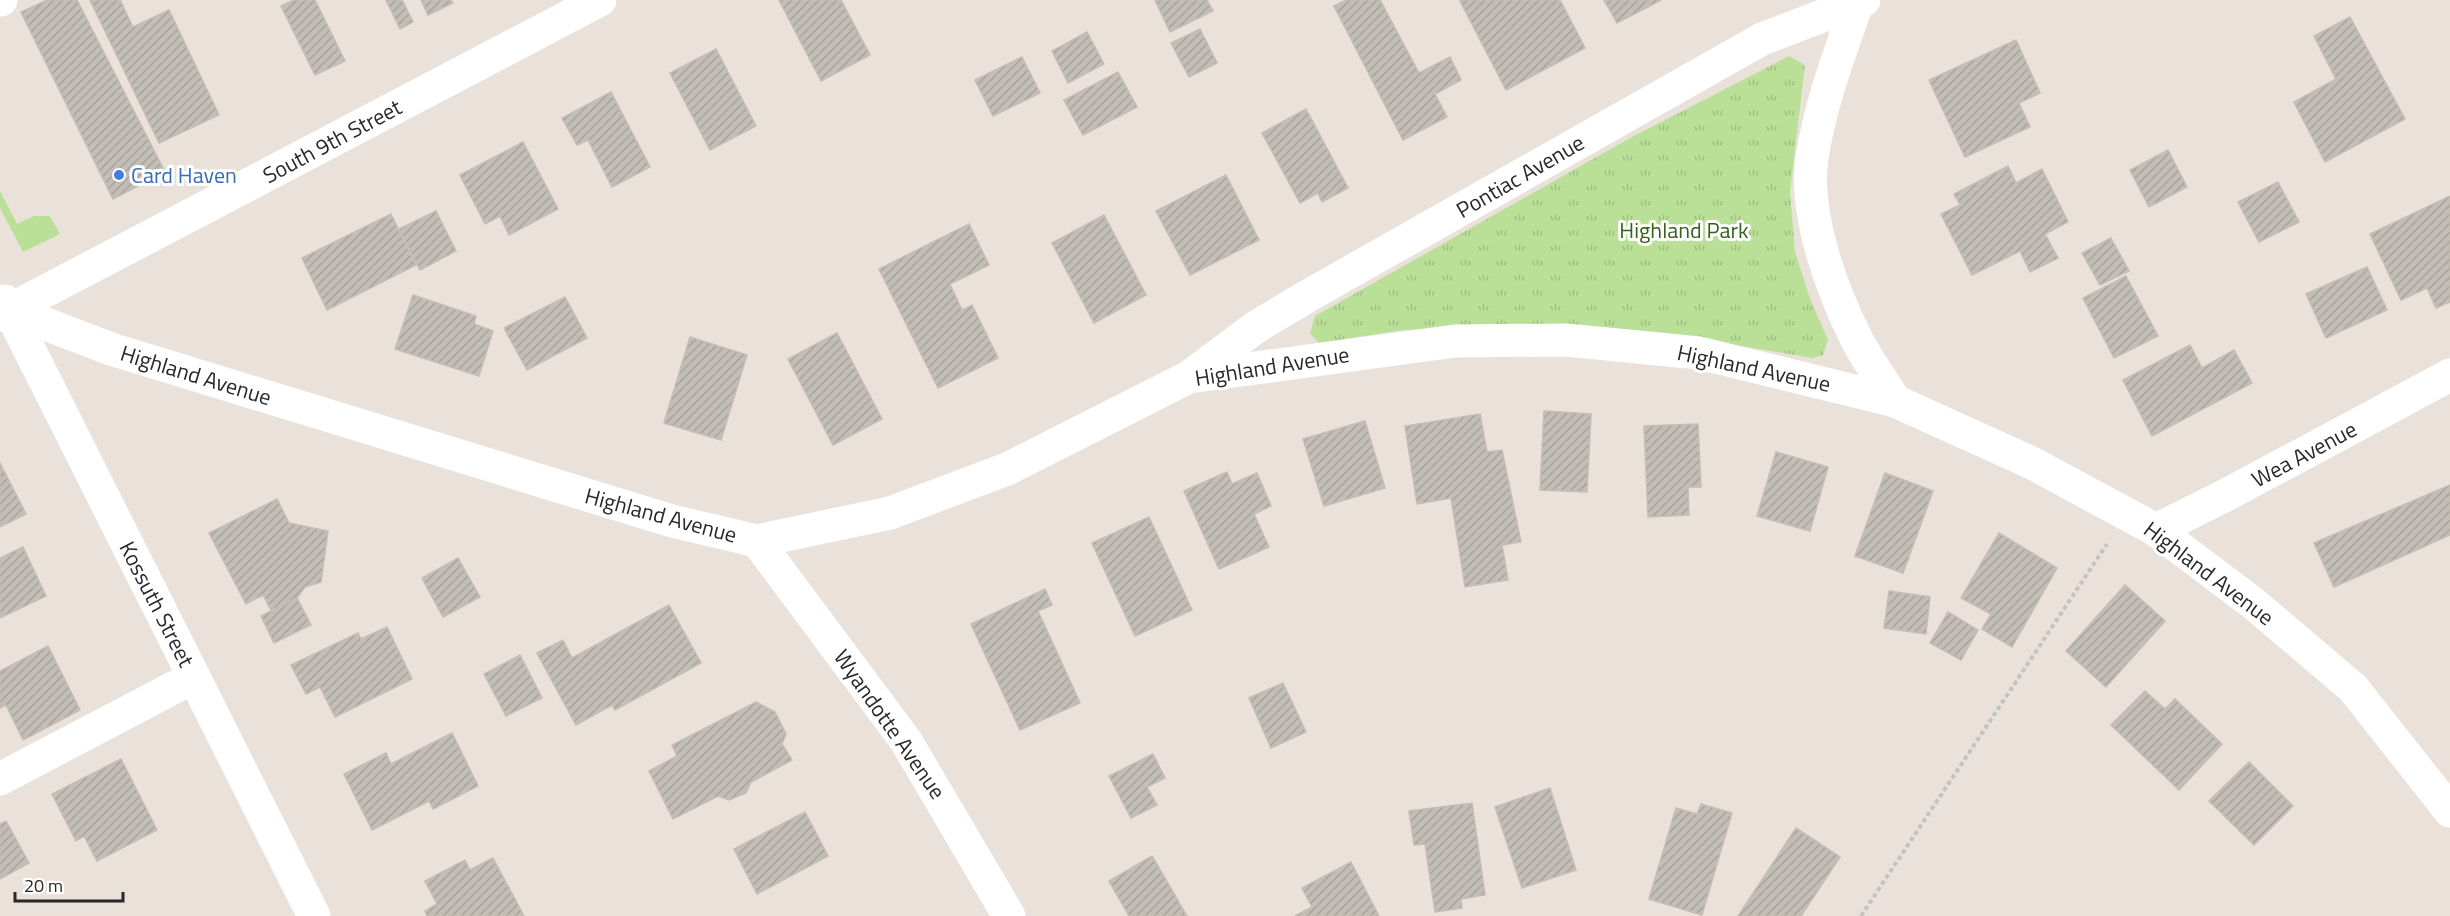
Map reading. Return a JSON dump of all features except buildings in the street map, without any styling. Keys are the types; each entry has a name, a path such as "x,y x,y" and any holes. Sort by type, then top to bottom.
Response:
{"street":[{"name":"South 9th Street","path":"3,305 600,0"},
{"name":"Pontiac Avenue","path":"1189,376 1256,327 1306,297 1762,39 1860,2"},
{"path":"1860,2 1822,104 1812,160 1814,216 1832,281 1857,339 1895,401"},
{"name":"Highland Avenue","path":"3,305 111,349 672,521 756,541 890,513 996,473 1189,376 1455,342 1566,340 1699,353 1895,401 2032,463 2156,530 2254,604 2353,688 2450,812"},
{"name":"Kossuth Street","path":"3,305 314,916"},
{"name":"Wea Avenue","path":"2156,530 2450,375"},
{"name":"Wyandotte Avenue","path":"756,541 906,741 964,835 1009,916"},
{"path":"0,779 194,677"}],"path":[{"path":"1861,916 2107,544"}],"green space":[{"name":"Highland Park","path":"1789,56 1805,65 1790,192 1795,252 1809,296 1828,340 1823,355 1813,358 1655,332 1572,325 1403,330 1319,343 1310,333 1315,316 1632,137"},
{"path":"0,191 17,224 34,216 50,216 60,234 23,252 0,208"}],"place":[{"name":"Card Haven","path":"119,175"}]}
